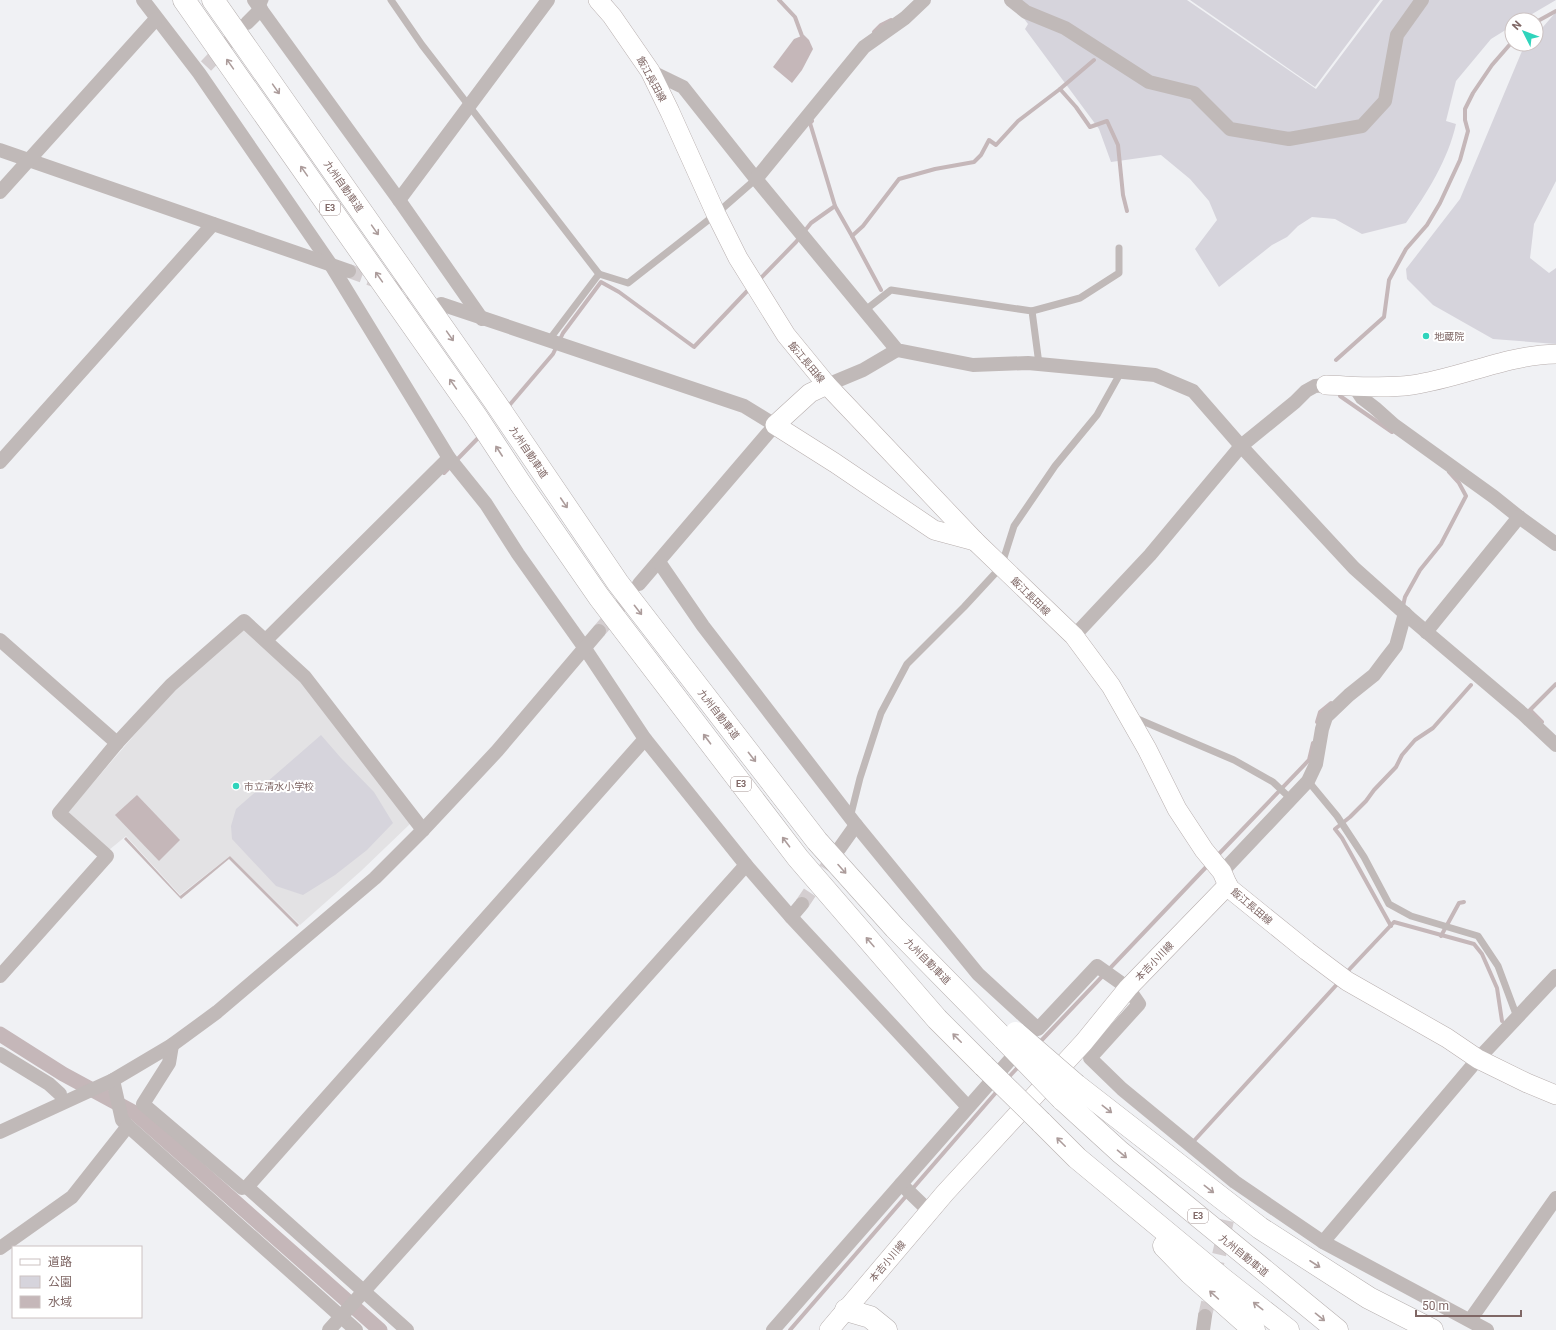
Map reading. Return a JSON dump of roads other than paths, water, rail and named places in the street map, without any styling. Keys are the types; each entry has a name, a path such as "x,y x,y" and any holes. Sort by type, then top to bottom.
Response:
{"highway":[{"name":"E3","path":"184,0 476,416 520,483 599,597 798,858 937,1019 1077,1158 1224,1280 1288,1330"},
{"name":"九州自動車道","path":"213,0 495,402 618,583 817,841 895,928 1069,1092 1120,1152 1337,1330"},
{"path":"1069,1092 1260,1228 1369,1298 1432,1330"},
{"path":"1077,1158 1191,1274 1254,1330"},
{"path":"846,1310 855,1330"},
{"path":"846,1310 870,1317 886,1330"}],"main road":[{"name":"飯江長田線","path":"598,0 612,16 650,71 738,258 786,335 827,385 975,541 1074,636 1111,686 1147,749 1177,809 1225,879 1229,888 1347,981 1447,1038 1478,1059 1527,1083 1556,1095"},
{"path":"1326,385 1377,388 1413,385 1513,359 1534,355 1556,354"},
{"path":"827,385 810,393 775,425 835,463 934,530 975,541"},
{"name":"本吉小川線","path":"829,1330 929,1211 1084,1042 1128,988 1225,879"}],"street":[{"path":"142,0 156,19 202,70 331,265 449,458 486,504 518,554 584,647 645,739 746,865 791,917 968,1107"},
{"path":"399,200 548,0"},
{"path":"756,179 864,47 905,18 924,0"},
{"path":"1011,0 1026,12 1065,28 1149,82 1194,94 1230,129 1289,139 1362,126 1386,101 1397,35 1422,0"},
{"path":"247,23 260,3 482,319"},
{"path":"0,192 156,19"},
{"path":"650,71 683,87 896,350 973,364 1028,363 1155,375 1193,391 1354,568 1426,632 1523,714 1556,746"},
{"path":"0,150 349,271"},
{"path":"0,462 213,224"},
{"path":"441,304 744,406 775,425 639,584"},
{"path":"827,385 863,370 896,350"},
{"path":"1074,636 1150,555 1242,446 1306,391 1315,386 1326,385"},
{"path":"1354,386 1362,398 1376,408 1394,425 1556,544"},
{"path":"266,640 449,458"},
{"path":"1426,632 1519,517"},
{"path":"659,562 703,626 853,822 978,974 1038,1029"},
{"path":"1225,879 1290,799 1308,781 1316,764 1322,729 1326,717 1343,700 1374,675 1396,646 1405,613"},
{"path":"0,976 107,856 60,813 117,743 171,684 244,621 305,676 423,830"},
{"path":"0,1132 115,1085 217,1012 375,878 423,830 497,751 598,631"},
{"path":"0,640 117,743"},
{"path":"172,1045 169,1063 143,1104 242,1188 247,1187 645,739"},
{"path":"839,849 853,822"},
{"path":"329,1330 364,1293 746,865"},
{"path":"791,917 802,904"},
{"path":"773,1330 968,1107 1097,966 1128,988 1139,1004 1090,1058 1122,1089 1235,1182 1323,1242 1487,1330"},
{"path":"1323,1242 1478,1059 1556,976"},
{"path":"0,1054 49,1084 60,1094"},
{"path":"115,1085 122,1120 356,1330"},
{"path":"0,1248 72,1197 128,1126"},
{"path":"1231,1203 1235,1182"},
{"path":"901,1184 929,1211"},
{"path":"247,1187 407,1330"},
{"path":"1470,1320 1556,1198"},
{"path":"1203,1330 1205,1316"}],"lane":[{"path":"391,0 422,45 599,274 628,283 716,214 756,179"},
{"path":"864,311 891,290 1032,311 1080,298 1119,273 1119,248"},
{"path":"548,340 599,274"},
{"path":"1032,311 1039,364"},
{"path":"853,822 860,778 881,713 907,664 964,607 1001,567 1014,526 1055,466 1097,414 1121,372"},
{"path":"1128,715 1234,760 1273,782 1290,799"},
{"path":"1308,781 1337,816 1364,857 1389,904 1411,916 1433,924 1478,936 1498,966 1516,1017"}],"water":[{"path":"804,35 809,40 813,49 802,70 792,83 773,67 794,39"},
{"path":"137,795 180,840 159,861 115,815"},
{"path":"126,837 180,896 230,856 299,925 297,927 229,859 181,899 124,839"}],"waterway":[{"path":"779,0 795,17 802,36"},
{"path":"1544,18 1556,11"},
{"path":"874,32 881,25 891,20"},
{"path":"1336,360 1384,317 1389,280 1406,249 1427,225 1440,203 1460,160 1468,131 1465,120 1465,109 1473,93 1492,65 1504,51"},
{"path":"835,206 852,236 863,226 899,179 935,169 974,162 981,155 989,140 996,145 1018,121 1060,89 1094,60"},
{"path":"1060,89 1076,107 1090,127 1107,121 1118,145 1123,195 1127,211"},
{"path":"758,281 796,242 811,223 835,206 810,123 812,121"},
{"path":"852,236 881,290"},
{"path":"507,408 553,354 563,333 601,282 619,292 694,347 750,288"},
{"path":"1340,396 1392,432"},
{"path":"444,473 481,435"},
{"path":"1403,606 1405,597 1420,570 1441,544 1466,496 1459,483 1449,472"},
{"path":"1542,722 1530,710 1556,684"},
{"path":"1391,926 1342,838 1335,829 1366,801 1374,790 1396,767 1402,755 1415,740 1433,728 1471,685"},
{"path":"1317,722 1320,712 1331,703"},
{"path":"1217,856 1309,760 1313,743"},
{"path":"1039,1043 1209,864"},
{"path":"1441,936 1459,903 1464,902"},
{"path":"1345,974 1394,922 1474,944 1482,954 1497,988 1502,1021"},
{"path":"1192,1143 1340,981"},
{"path":"0,1034 63,1074 135,1113 380,1330"},
{"path":"1007,1079 1020,1065"},
{"path":"790,1330 999,1089"}],"tunnel":[{"path":"206,66 242,28"},
{"path":"349,271 422,297"},
{"path":"599,631 634,590"},
{"path":"802,904 836,853"},
{"path":"1205,1316 1231,1203"}],"place":[{"name":"地蔵院","path":"1426,336"},
{"name":"市立清水小学校","path":"236,786"}]}
